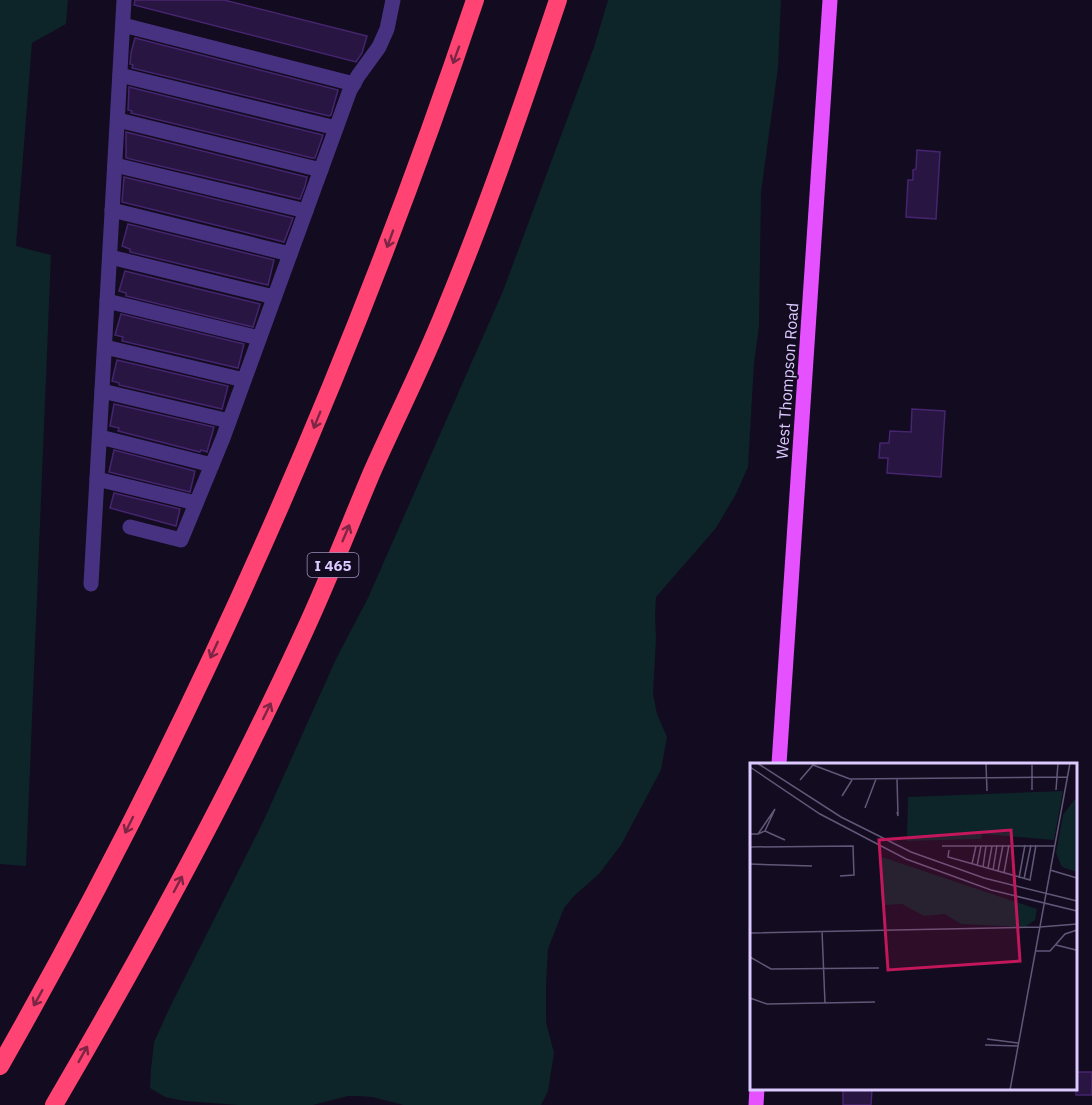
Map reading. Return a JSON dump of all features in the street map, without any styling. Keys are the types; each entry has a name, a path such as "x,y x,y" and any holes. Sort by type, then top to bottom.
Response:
{"highway":[{"path":"0,1066 119,845 265,541 381,261 475,0"},
{"name":"I 465","path":"54,1105 176,888 264,717 307,626 390,431 444,313 527,93 558,0"}],"main road":[{"name":"West Thompson Road","path":"779,763 830,0"},
{"path":"756,1105 757,1090"}],"lane":[{"path":"91,584 124,0"},
{"path":"130,527 181,540 229,421 336,128 358,76 379,47 387,28 393,0"},
{"path":"123,25 354,84"},
{"path":"120,75 336,128"},
{"path":"118,120 321,170"},
{"path":"115,165 306,211"},
{"path":"112,210 290,254"},
{"path":"110,257 274,297"},
{"path":"107,301 259,338"},
{"path":"105,347 244,380"},
{"path":"102,390 229,421"},
{"path":"100,437 212,465"},
{"path":"97,479 196,503"}],"green space":[{"path":"0,0 68,0 66,24 32,43 16,246 51,255 26,866 0,864"},
{"path":"608,0 781,0 778,68 761,192 759,326 754,363 748,467 736,494 716,528 656,597 653,693 657,714 667,737 661,770 621,845 599,874 564,908 548,949 546,1022 554,1053 548,1091 541,1105 404,1105 372,1097 348,1096 313,1105 238,1105 165,1097 150,1088 154,1042 263,822 336,659 368,598 503,291 594,47"}],"building":[{"path":"135,0 224,0 367,36 362,53 356,62 134,5"},
{"path":"135,38 338,90 331,115 132,68 131,53"},
{"path":"129,87 323,135 315,158 312,158 131,113 132,111 128,110"},
{"path":"126,132 307,177 305,186 300,199 126,158"},
{"path":"917,150 940,152 936,219 906,217 908,180 913,180"},
{"path":"124,177 293,218 284,242 122,202"},
{"path":"128,224 274,260 268,285 130,252 130,249 122,246"},
{"path":"125,271 260,304 253,327 126,296 126,293 119,291"},
{"path":"121,314 244,344 238,368 122,341 123,337 115,335"},
{"path":"117,360 228,386 222,409 119,385 112,381"},
{"path":"114,404 214,427 207,452 118,431 119,428 110,426"},
{"path":"912,409 945,411 941,477 887,473 888,458 879,458 880,443 889,443 890,431 911,432"},
{"path":"114,450 195,471 190,492 109,472"},
{"path":"114,493 180,509 176,526 110,508"},
{"path":"1077,1072 1092,1072 1092,1095 1076,1095"},
{"path":"843,1090 872,1090 871,1105 843,1105"}]}
